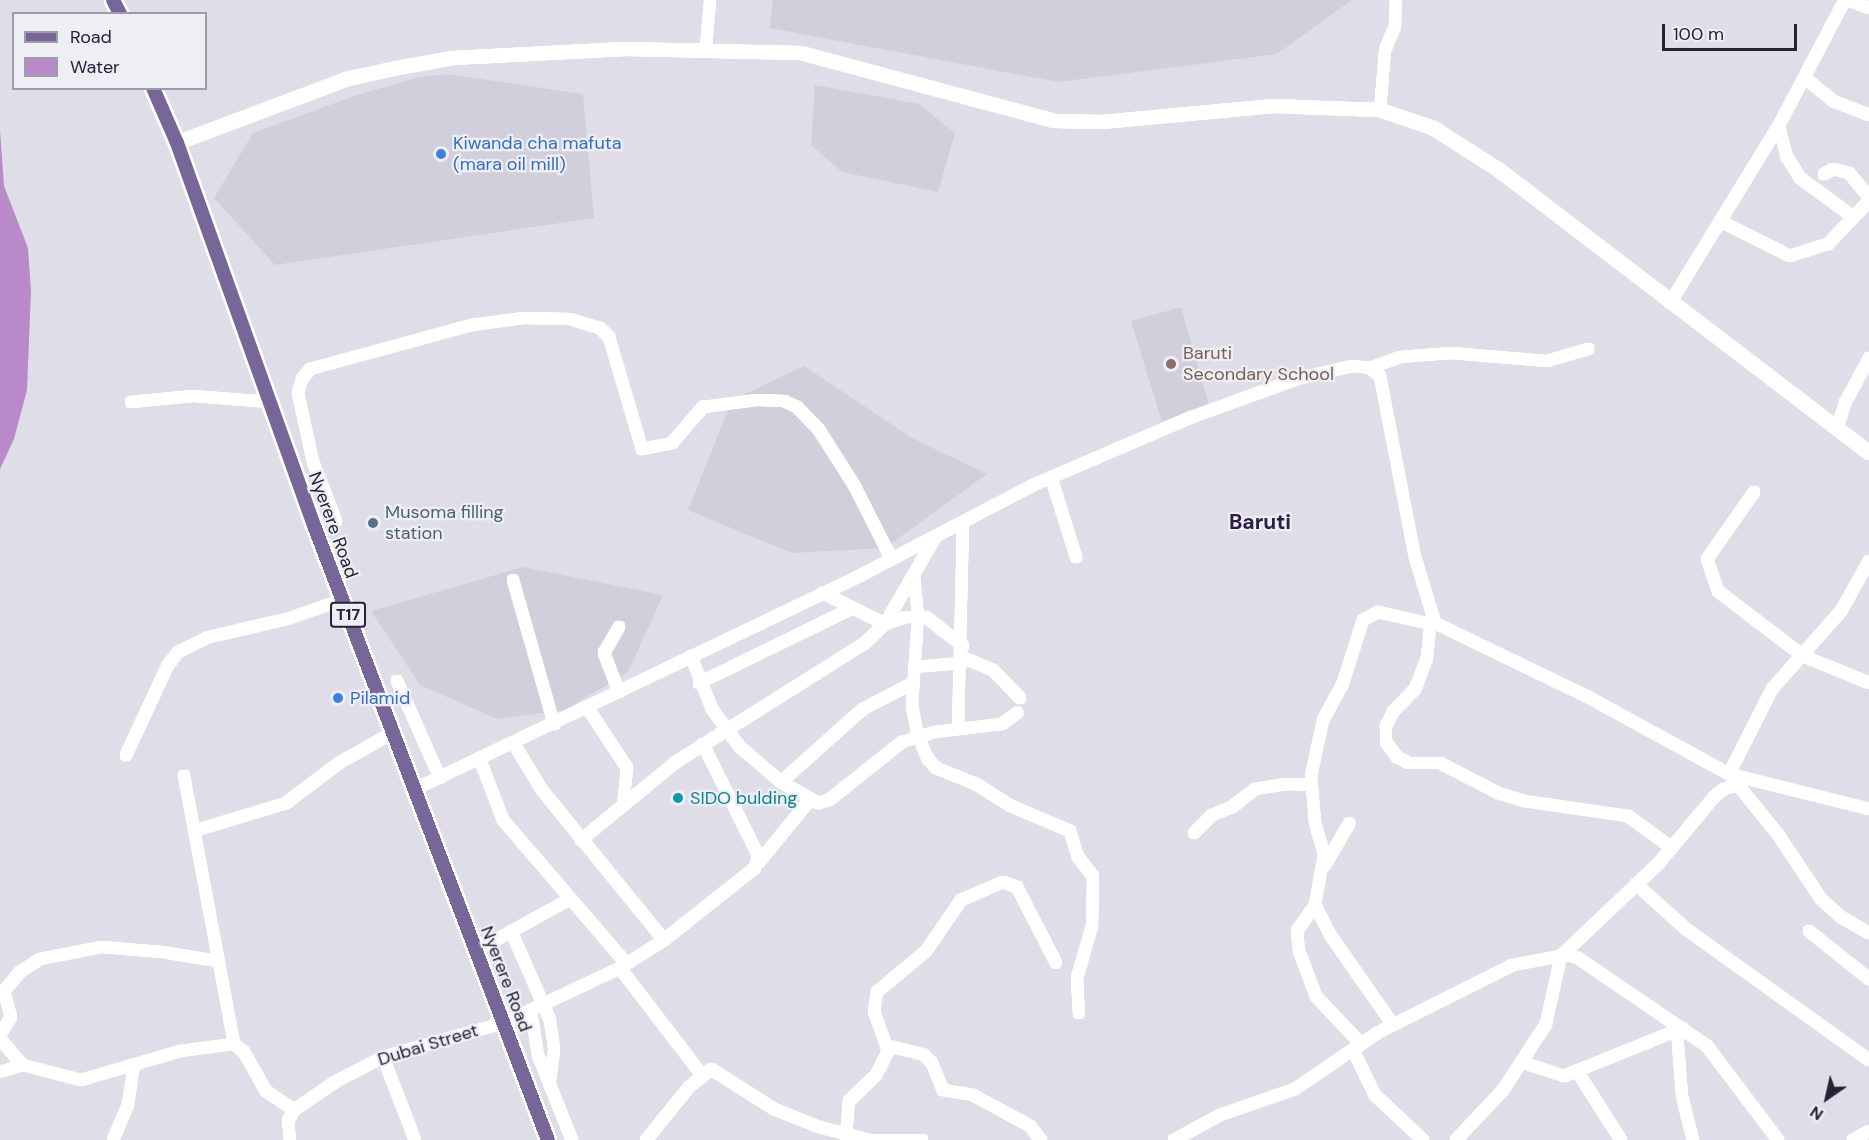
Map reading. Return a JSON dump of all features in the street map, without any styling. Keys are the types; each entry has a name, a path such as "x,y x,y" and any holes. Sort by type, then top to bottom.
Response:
{"main road":[{"name":"Nyerere Road","path":"154,90 177,143 413,790 548,1140"}],"street":[{"path":"706,48 710,0"},
{"path":"1380,110 1385,50 1395,26 1396,0"},
{"path":"1670,303 1779,125 1847,0 1869,8"},
{"path":"177,143 347,79 420,63 483,56 706,48 801,52 1055,120 1102,122 1274,106 1380,110 1433,128 1499,170 1869,453"},
{"path":"1805,78 1833,101 1869,115"},
{"path":"1779,125 1784,148 1800,178 1852,216"},
{"path":"1824,174 1833,169 1847,172 1869,197"},
{"path":"1720,221 1790,256 1828,244 1852,216 1869,201"},
{"path":"336,521 313,462 299,401 299,385 310,369 472,325 524,318 570,319 600,328 609,337 642,449 667,447 704,407 758,400 784,401 797,407 819,430 854,485 891,558"},
{"path":"413,790 514,744 823,593 1051,477 1162,429 1297,379 1352,366 1370,368 1400,357 1434,353 1547,361 1588,349"},
{"path":"1837,429 1845,404 1869,357"},
{"path":"1370,368 1380,376 1410,536 1431,620 1427,658 1415,690 1393,712 1386,726 1386,742 1397,757 1409,763 1440,763 1517,799 1628,816 1672,848"},
{"path":"131,402 193,396 270,402"},
{"path":"1051,477 1076,557"},
{"path":"1754,492 1707,559 1708,567 1721,594 1803,656 1869,683"},
{"path":"958,729 963,646 963,522"},
{"path":"581,840 703,744 831,666 885,624 936,536"},
{"path":"1729,774 1766,697 1840,611 1869,561"},
{"path":"914,576 918,616 911,684 918,736 936,768 1070,831 1075,838 1078,857 1093,876 1092,926 1077,978 1079,1013"},
{"path":"513,580 554,724"},
{"path":"823,593 885,624 918,616 932,620 963,646"},
{"path":"126,755 168,665 178,652 209,637 287,619 342,600"},
{"path":"699,683 851,609"},
{"path":"1361,1044 1316,996 1303,965 1297,931 1316,905 1323,868 1324,854 1310,785 1323,720 1343,683 1363,620 1378,612 1431,620 1441,627 1556,680 1729,774 1869,809"},
{"path":"619,627 604,653 619,692"},
{"path":"691,656 699,683 725,730 781,782 809,801 829,800 886,753 918,736 1002,724 1017,713"},
{"path":"914,667 962,660 993,670 1020,698"},
{"path":"397,681 440,778"},
{"path":"781,782 863,709 911,684"},
{"path":"587,707 627,768 623,806"},
{"path":"194,831 286,803 339,763 392,733"},
{"path":"514,744 542,790 664,940"},
{"path":"703,744 759,862"},
{"path":"480,760 502,820 623,965 701,1074"},
{"path":"1729,774 1777,833 1821,899 1841,917 1869,933"},
{"path":"184,776 234,1044 244,1052 272,1098 294,1110 288,1121 290,1140"},
{"path":"1194,833 1212,815 1232,807 1255,789 1285,784 1310,785"},
{"path":"1456,1140 1524,1063 1551,1013 1560,956 1672,848 1714,797 1724,789 1738,785"},
{"name":"Dubai Street","path":"294,1110 335,1082 383,1057 503,1023 545,1005 623,965 664,940 742,880 809,801"},
{"path":"1323,868 1349,824"},
{"path":"846,1138 849,1101 876,1075 889,1046 874,1011 877,992 926,951 958,904 971,894 1003,882 1017,887 1056,963"},
{"path":"1636,884 1686,929 1869,1060"},
{"path":"476,951 570,899"},
{"path":"1316,905 1331,936 1393,1025"},
{"path":"511,931 545,1005 554,1050 550,1084"},
{"path":"1809,931 1869,979"},
{"path":"23,1065 0,1037 11,1017 4,991 20,972 40,959 101,947 217,961"},
{"path":"1174,1140 1220,1115 1295,1089 1393,1025 1513,965 1560,956 1578,958 1680,1029 1731,1073 1778,1140"},
{"path":"531,1011 533,1038 572,1140"},
{"path":"1524,1063 1557,1076 1577,1071 1680,1029"},
{"path":"1680,1029 1682,1096 1693,1140"},
{"path":"0,1072 23,1065 81,1080 192,1049 234,1044"},
{"path":"889,1046 924,1055 932,1063 943,1090 973,1095 1030,1125 1041,1140"},
{"path":"1354,1052 1375,1095 1423,1140"},
{"path":"383,1057 415,1140"},
{"path":"113,1140 128,1105 134,1065"},
{"path":"646,1140 701,1074 711,1068 719,1071 774,1109 846,1138 922,1140"},
{"path":"1577,1071 1621,1140"},
{"path":"1853,1140 1869,1131"}],"shaded area":[{"path":"773,0 1352,0 1277,54 1058,82 769,28"},
{"path":"447,74 583,94 594,218 275,265 214,198 253,133 354,96 419,77"},
{"path":"815,85 919,104 955,133 938,192 842,172 811,145"},
{"name":"Baruti Secondary School","path":"1181,307 1210,408 1162,422 1131,321"},
{"path":"804,366 912,438 987,474 885,548 792,553 688,510 732,400"},
{"path":"523,567 663,595 628,672 565,710 497,719 420,685 371,611"}],"water":[{"path":"0,130 4,186 28,248 31,291 27,390 14,439 0,469"}],"place":[{"name":"Kiwanda cha mafuta (mara oil mill)","path":"441,154"},
{"name":"Baruti Secondary School","path":"1171,364"},
{"name":"Musoma filling station","path":"373,523"},
{"name":"Pilamid","path":"338,698"},
{"name":"SIDO bulding","path":"678,798"}],"district":[{"name":"Baruti","path":"1260,522"}]}
